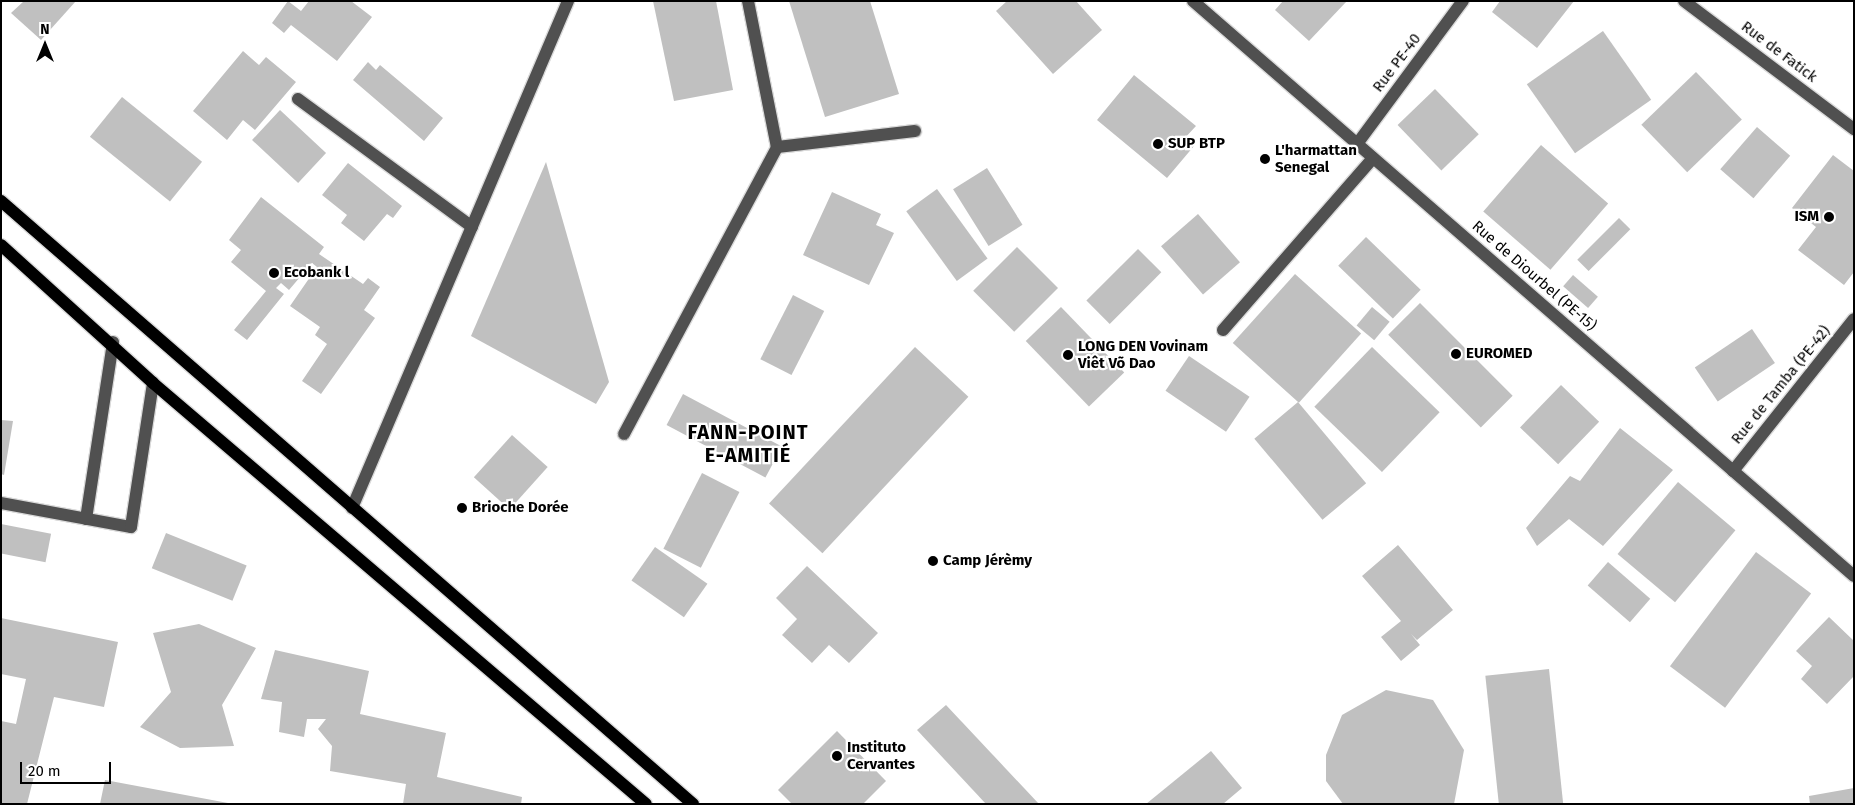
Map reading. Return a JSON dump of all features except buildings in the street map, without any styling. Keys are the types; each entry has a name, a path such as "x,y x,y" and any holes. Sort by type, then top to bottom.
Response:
{"main road":[{"path":"1,201 693,804"},
{"path":"1,245 113,342 153,383 646,804"}],"street":[{"path":"352,508 568,1"},
{"path":"624,434 777,147 748,1"},
{"name":"Rue de Diourbel (PE-15)","path":"1193,1 1854,576"},
{"name":"Rue PE-40","path":"1357,144 1463,1"},
{"name":"Rue de Fatick","path":"1684,1 1854,130"},
{"path":"298,99 472,227"},
{"path":"777,147 915,131"},
{"path":"1224,330 1373,158"},
{"name":"Rue de Tamba (PE-42)","path":"1733,471 1854,319"},
{"path":"86,519 113,342"},
{"path":"1,502 131,528 153,383"}],"place":[{"name":"SUP BTP","path":"1158,144"},
{"name":"L'harmattan Senegal","path":"1265,159"},
{"name":"ISM","path":"1829,217"},
{"name":"Ecobank l","path":"274,273"},
{"name":"EUROMED","path":"1456,354"},
{"name":"LONG DEN Vovinam Viêt Võ Dao","path":"1068,355"},
{"name":"Brioche Dorée","path":"462,508"},
{"name":"Camp Jérèmy","path":"933,561"},
{"name":"Instituto Cervantes","path":"837,756"}],"district":[{"name":"FANN-POINT E-AMITIÉ","path":"748,444"}]}
